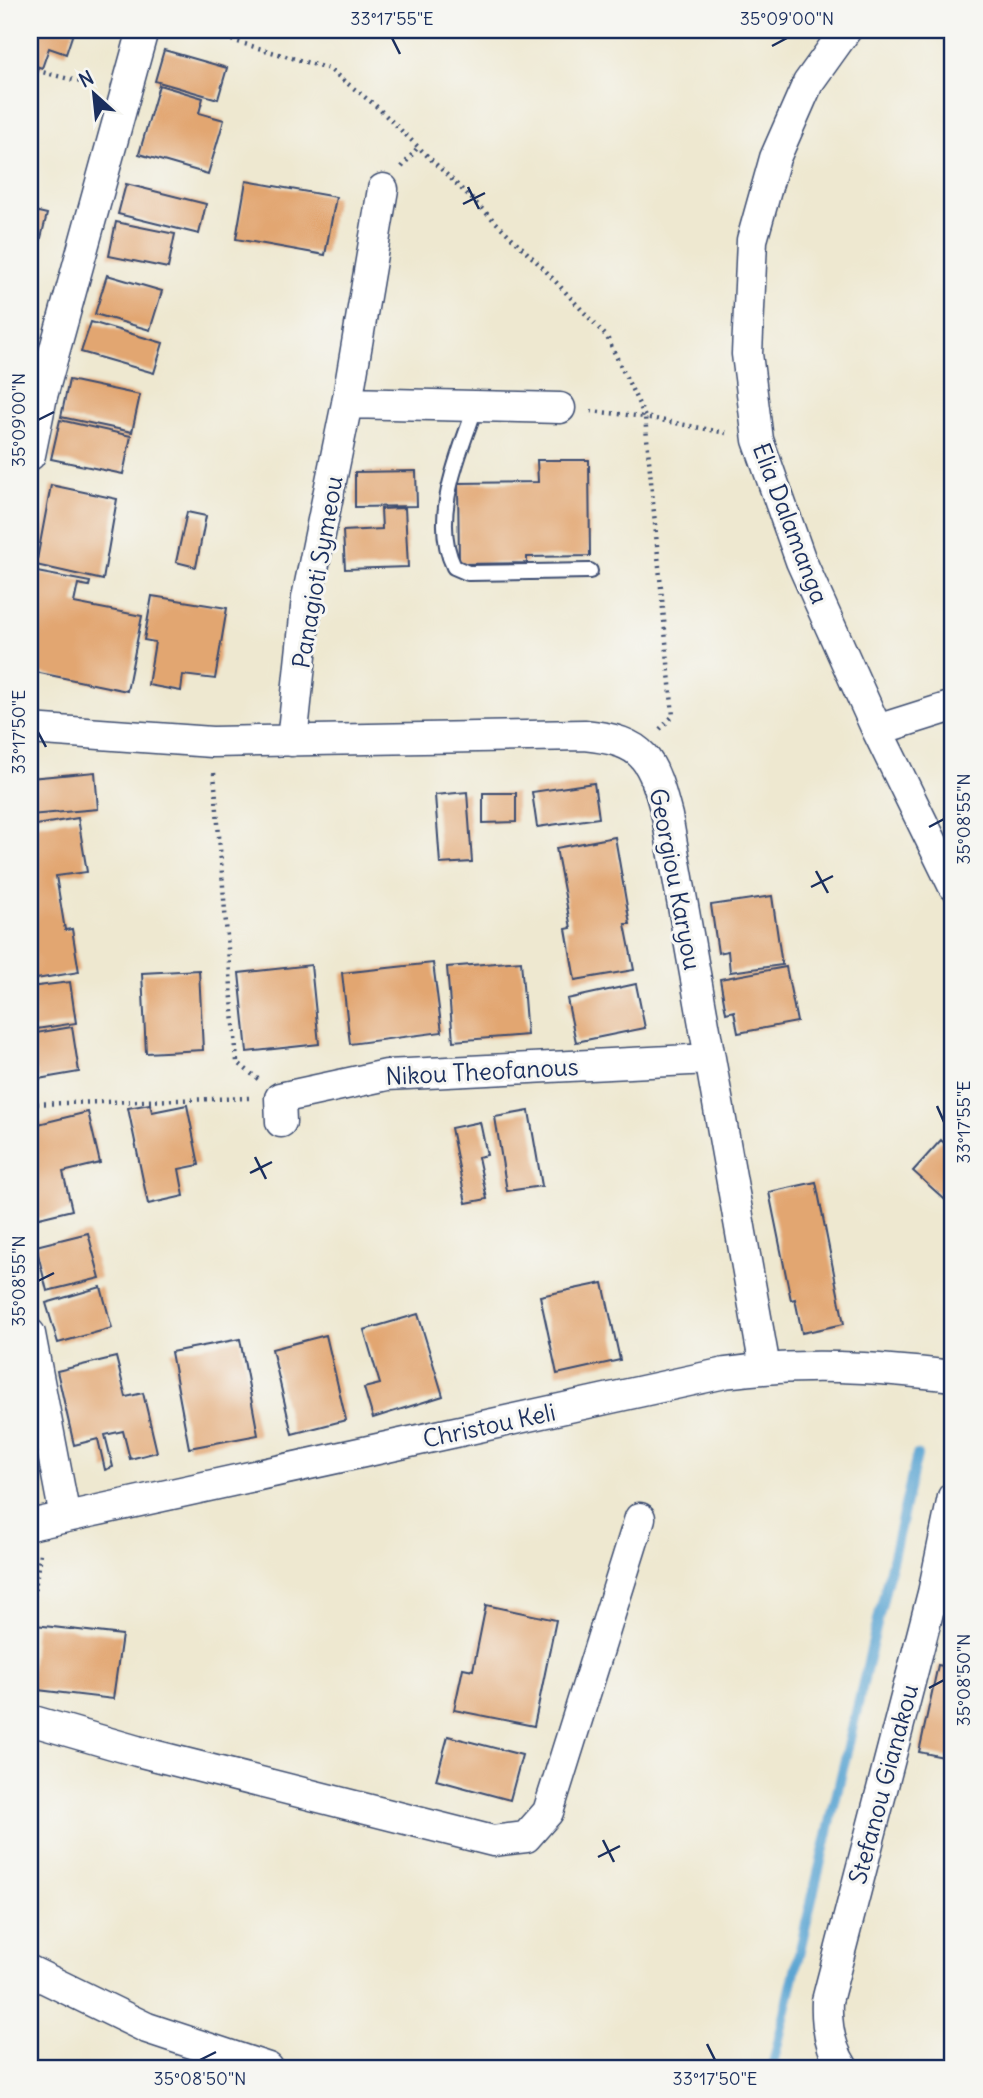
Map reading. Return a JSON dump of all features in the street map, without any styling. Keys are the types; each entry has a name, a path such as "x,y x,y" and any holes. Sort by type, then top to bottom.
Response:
{"street":[{"path":"30,455 42,396 143,30"},
{"name":"Elia Dalamanga","path":"846,30 808,83 775,158 752,240 747,354 758,440 801,561 877,730 953,885"},
{"name":"Panagioti Symeou","path":"292,741 307,598 347,403 383,189"},
{"path":"347,403 560,408"},
{"path":"877,730 953,706"},
{"path":"30,729 212,742 584,735 611,737 639,749"},
{"name":"Georgiou Karyou","path":"639,749 652,766 667,817 765,1368"},
{"name":"Nikou Theofanous","path":"280,1110 387,1075 710,1059"},
{"path":"30,1334 46,1521"},
{"name":"Christou Keli","path":"46,1521 725,1373 765,1368 862,1366 953,1376"},
{"name":"Stefanou Gianakou","path":"843,2068 828,2031 827,2001 943,1596 953,1497"},
{"path":"30,1720 137,1751 493,1841 526,1838 548,1812 640,1518"},
{"path":"30,1971 147,2028 268,2068"}],"lane":[{"path":"476,406 448,483 446,551 454,567 468,573 590,570"}],"path":[{"path":"198,30 330,69 375,105 543,268 607,337 645,417 673,716 639,749"},
{"path":"30,69 125,93"},
{"path":"560,408 645,417 758,440"},
{"path":"212,742 237,1062 280,1110"},
{"path":"30,1104 280,1110"},
{"path":"30,1625 46,1521"}],"building":[{"path":"30,30 74,30 66,54 49,48 42,68 30,64"},
{"path":"164,50 227,68 218,99 155,81"},
{"path":"159,85 203,98 199,113 224,120 208,174 139,154"},
{"path":"246,181 336,197 325,255 236,239"},
{"path":"126,184 206,204 199,234 118,214"},
{"path":"30,210 47,214 35,262 30,260"},
{"path":"116,222 175,234 168,268 109,256"},
{"path":"107,275 162,291 150,330 95,314"},
{"path":"91,322 163,343 154,373 81,352"},
{"path":"69,380 140,395 132,432 61,417"},
{"path":"60,420 131,436 123,474 51,459"},
{"path":"537,460 589,460 590,556 527,557 527,563 459,564 458,483 538,482"},
{"path":"416,471 417,506 355,507 355,472"},
{"path":"51,485 117,499 103,580 36,565"},
{"path":"405,508 408,567 345,569 343,531 382,529 381,509"},
{"path":"187,512 206,516 196,567 176,562"},
{"path":"37,572 90,582 89,586 78,584 74,603 142,616 127,691 30,671 30,610"},
{"path":"152,596 227,608 215,679 183,675 181,691 148,685 155,642 144,640"},
{"path":"95,772 98,809 30,815 30,778"},
{"path":"594,783 599,818 537,827 532,792"},
{"path":"467,792 472,862 440,864 435,795"},
{"path":"483,793 516,793 516,822 483,823"},
{"path":"78,818 87,872 56,876 65,930 72,929 79,972 30,980 30,826"},
{"path":"615,837 630,924 625,924 634,970 575,980 566,929 571,928 556,848"},
{"path":"772,896 782,965 730,972 728,951 718,953 711,905"},
{"path":"521,961 527,1035 453,1041 447,967"},
{"path":"433,963 442,1032 350,1044 342,973"},
{"path":"311,965 319,1044 247,1052 239,973"},
{"path":"786,967 797,1022 738,1033 734,1011 726,1013 720,979"},
{"path":"199,970 203,1050 146,1053 142,973"},
{"path":"70,982 76,1023 30,1030 30,987"},
{"path":"636,984 645,1028 576,1042 567,999"},
{"path":"72,1027 79,1072 38,1079 36,1070 30,1071 30,1034"},
{"path":"150,1104 152,1112 187,1105 199,1165 179,1169 184,1196 148,1204 128,1108"},
{"path":"529,1111 542,1186 507,1191 495,1117"},
{"path":"88,1112 100,1163 63,1172 72,1210 35,1219 30,1198 30,1126"},
{"path":"480,1122 487,1155 478,1157 487,1199 466,1203 451,1128"},
{"path":"941,1140 953,1151 953,1207 913,1171"},
{"path":"816,1182 844,1324 802,1333 795,1299 791,1300 769,1192"},
{"path":"88,1233 100,1278 47,1291 36,1246"},
{"path":"603,1283 620,1360 557,1374 540,1296"},
{"path":"101,1287 112,1328 58,1343 46,1303"},
{"path":"418,1314 443,1396 373,1418 364,1388 380,1384 364,1330"},
{"path":"326,1335 346,1420 292,1434 272,1349"},
{"path":"240,1339 258,1435 189,1448 171,1352"},
{"path":"116,1357 126,1397 143,1393 157,1452 130,1459 123,1431 105,1435 113,1467 105,1470 98,1439 74,1445 57,1371"},
{"path":"486,1605 556,1620 534,1726 454,1710 463,1668 473,1670"},
{"path":"35,1625 122,1635 113,1699 30,1689"},
{"path":"938,1665 953,1668 953,1759 919,1752"},
{"path":"448,1736 522,1755 510,1800 436,1780"}],"waterway":[{"path":"772,2068 917,1455"}]}
